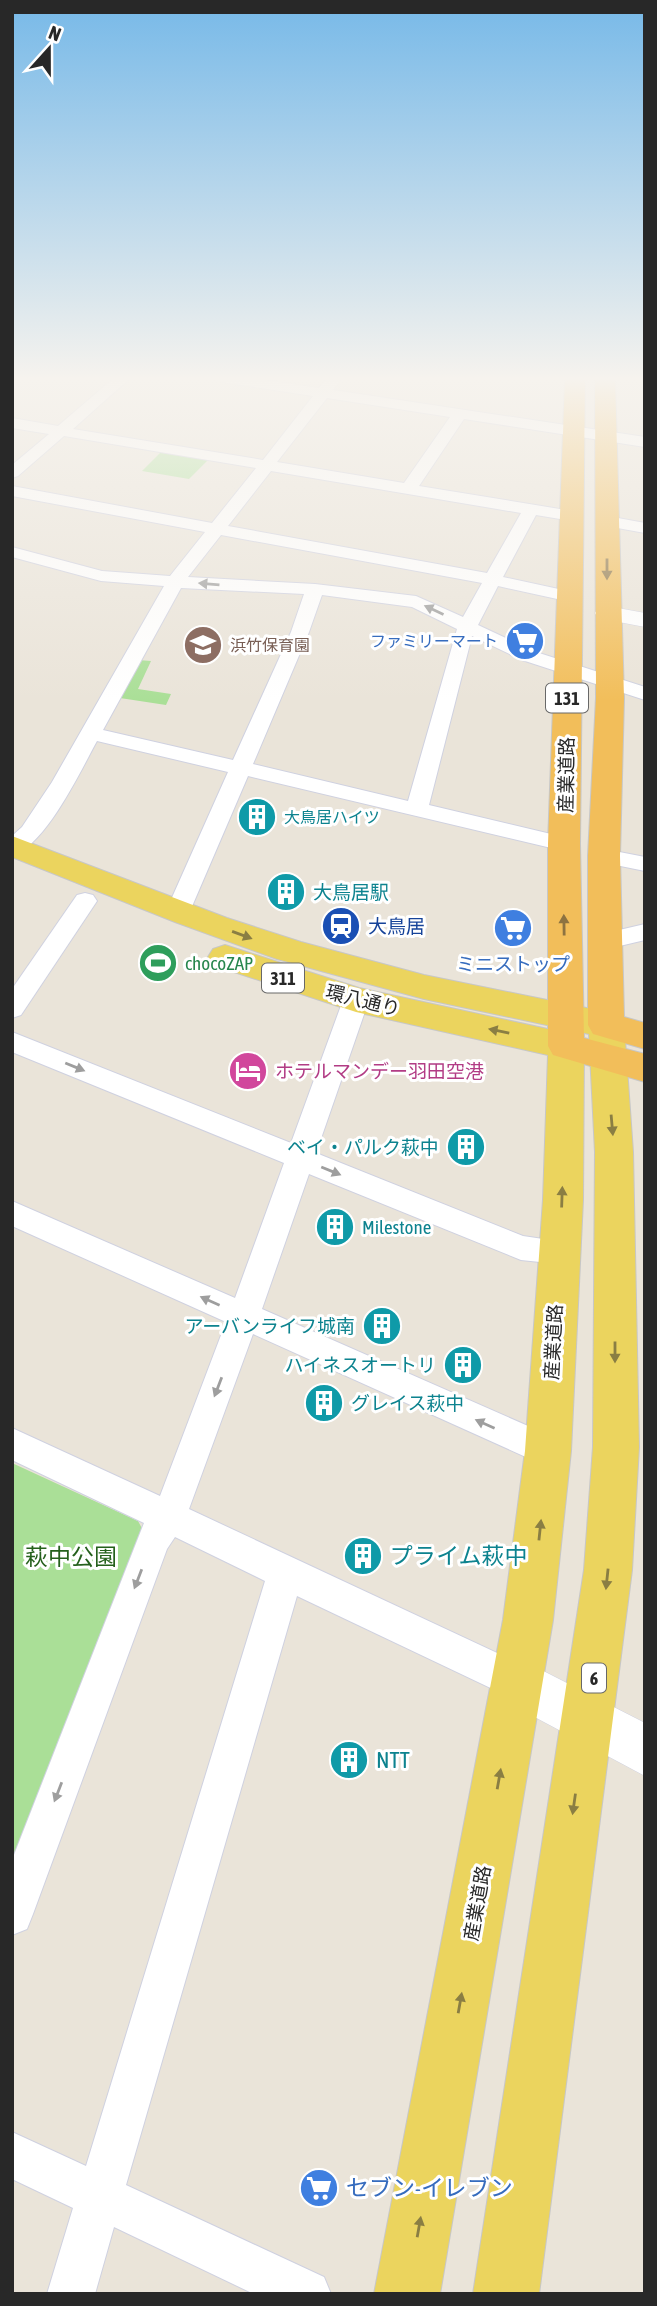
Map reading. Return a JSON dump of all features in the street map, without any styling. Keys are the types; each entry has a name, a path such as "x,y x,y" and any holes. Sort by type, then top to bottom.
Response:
{"highway":[{"name":"産業道路","path":"573,486 564,844 606,1041"},
{"name":"産業道路","path":"606,1041 604,856 610,682 607,486"}],"main road":[{"name":"環八通り","path":"13,853 85,901 231,959 356,1000 606,1041"},
{"name":"環八通り","path":"13,853 244,936 340,967 606,1041"},
{"name":"産業道路","path":"407,2294 531,1595 548,1451 563,1200 606,1041"},
{"name":"産業道路","path":"506,2294 608,1570 616,1447 614,1152 606,1041"}],"street":[{"path":"13,853 38,821 91,733 175,582 250,486"},
{"path":"388,486 572,516"},
{"path":"408,489 410,486"},
{"path":"12,491 492,579 570,597"},
{"path":"418,809 465,628 531,509"},
{"path":"607,521 645,528"},
{"path":"12,552 54,562 78,572 175,582 315,589 416,602 465,628 529,656 645,694"},
{"path":"178,911 300,632 315,589"},
{"path":"607,613 645,620"},
{"path":"91,733 564,844"},
{"path":"604,856 645,864"},
{"path":"12,1009 85,901"},
{"path":"607,941 645,932"},
{"path":"12,1914 153,1539 168,1518 244,1316 356,1000"},
{"path":"12,1041 521,1248 559,1252"},
{"path":"12,1213 548,1451"},
{"path":"12,1443 516,1681 587,1722 645,1751"},
{"path":"71,2294 286,1571"},
{"path":"12,2155 307,2294"}],"green space":[{"path":"138,660 151,661 138,689 171,694 166,705 120,698"},
{"name":"萩中公園","path":"12,1463 138,1521 145,1534 12,1875"}],"place":[{"name":"ファミリーマート","path":"525,641"},
{"name":"浜竹保育園","path":"203,645"},
{"name":"大鳥居ハイツ","path":"257,817"},
{"name":"大鳥居駅","path":"286,892"},
{"name":"大鳥居","path":"341,926"},
{"name":"ミニストップ","path":"513,928"},
{"name":"chocoZAP","path":"158,963"},
{"name":"ホテルマンデー羽田空港","path":"248,1071"},
{"name":"ベイ・パルク萩中","path":"466,1147"},
{"name":"Milestone","path":"335,1227"},
{"name":"アーバンライフ城南","path":"382,1326"},
{"name":"ハイネスオートリ","path":"463,1365"},
{"name":"グレイス萩中","path":"324,1403"},
{"name":"プライム萩中","path":"363,1556"},
{"name":"NTT","path":"349,1760"},
{"name":"セブン-イレブン","path":"319,2188"}]}
